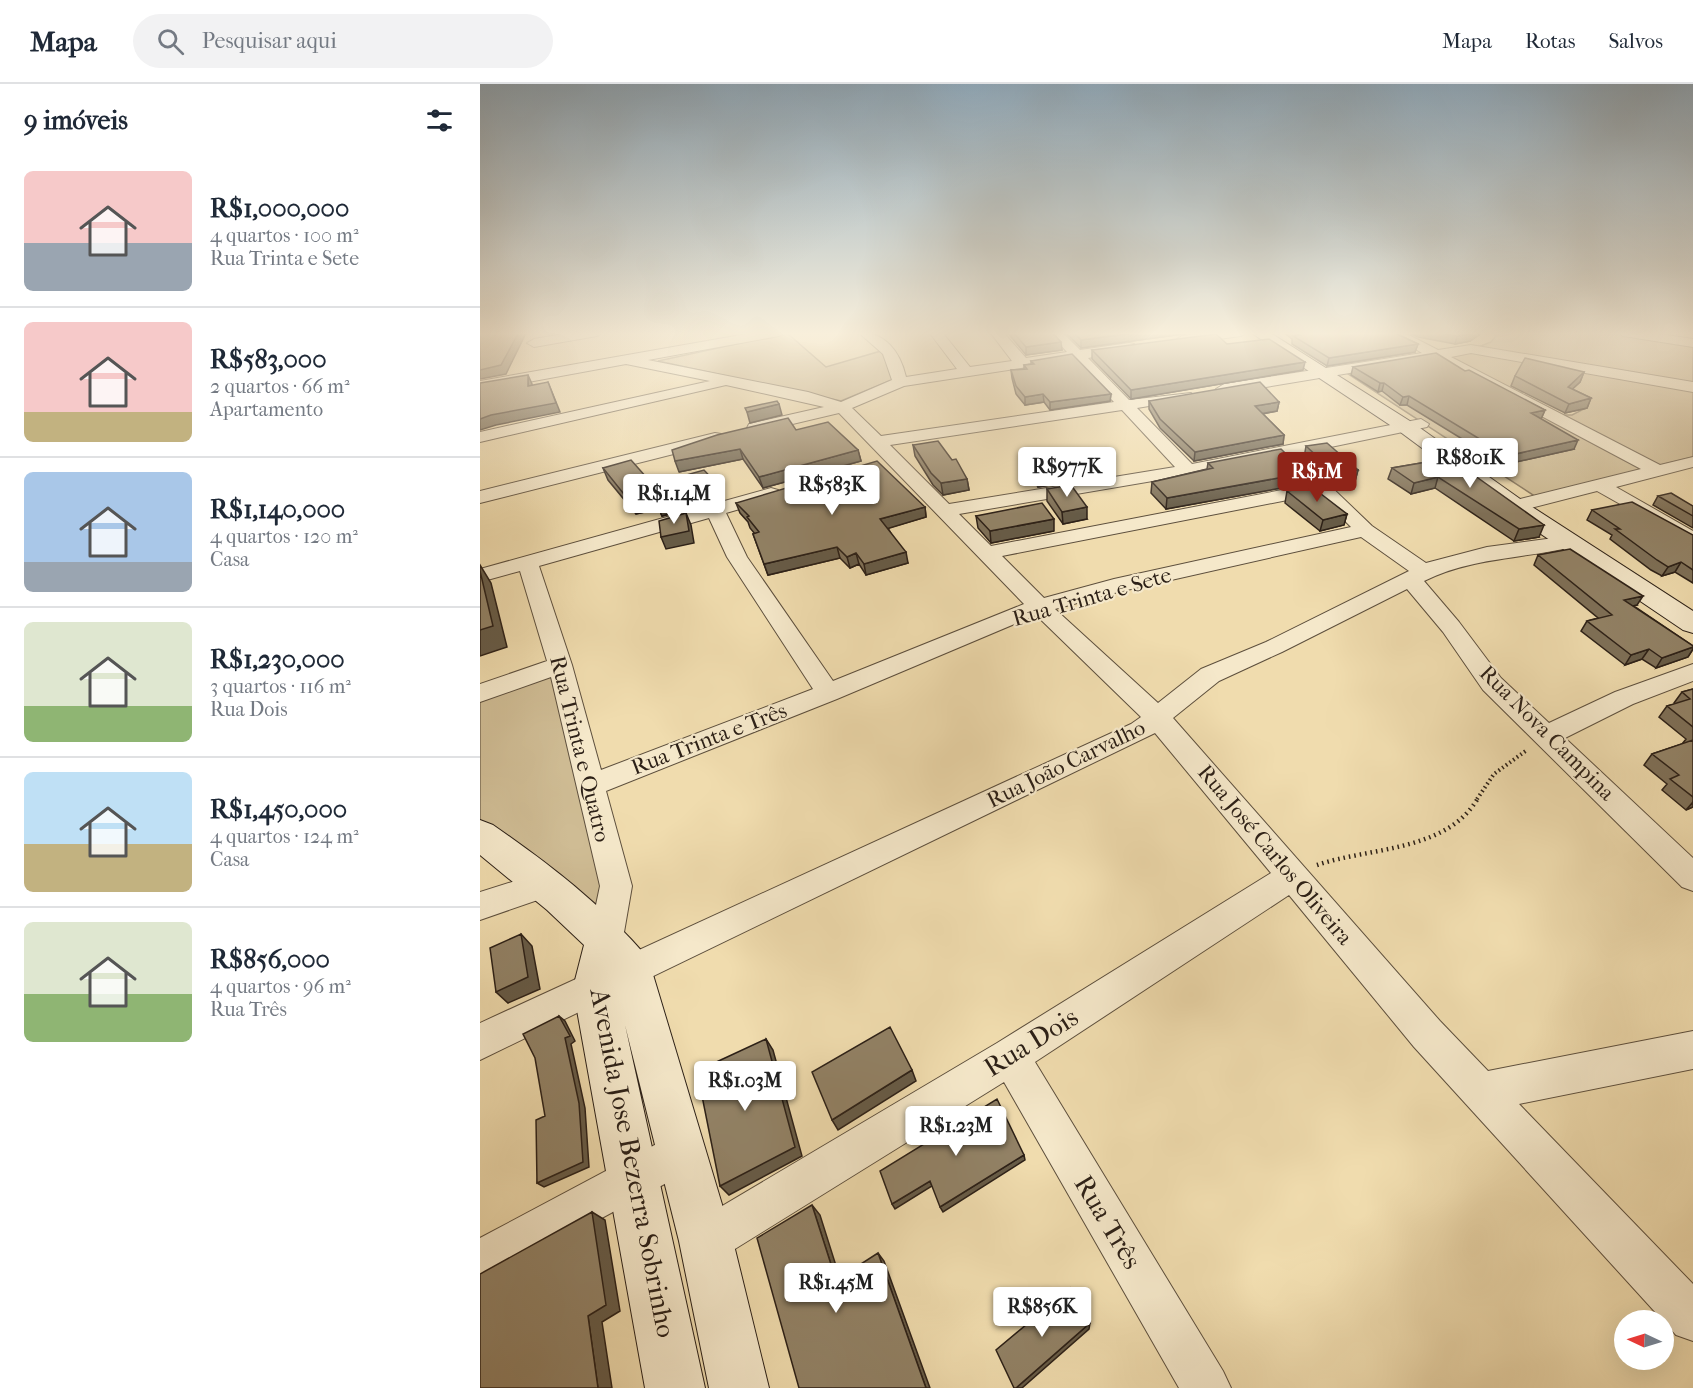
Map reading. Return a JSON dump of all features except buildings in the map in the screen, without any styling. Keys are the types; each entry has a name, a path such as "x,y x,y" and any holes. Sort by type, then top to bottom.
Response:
{"main road":[{"path":"1361,393 1413,426 1525,504 1693,603"},
{"path":"1525,504 1569,542 1693,624"},
{"path":"480,835 547,884 611,966"},
{"name":"Avenida Jose Bezerra Sobrinho","path":"611,966 681,1152 706,1241 739,1388"},
{"name":"Avenida Jose Bezerra Sobrinho","path":"611,966 633,1177 675,1388"}],"street":[{"path":"480,436 680,393"},
{"path":"779,393 842,407"},
{"path":"480,496 842,407 875,393"},
{"path":"1113,393 1188,470"},
{"path":"880,456 1126,406 1204,393"},
{"path":"1512,393 1666,469 1693,477"},
{"name":"Rua José Carlos Oliveira","path":"842,407 880,456 946,510 1040,606 1157,717 1481,1092 1693,1318"},
{"path":"946,510 1188,470 1413,426"},
{"path":"1284,451 1365,530 1418,576"},
{"path":"1525,504 1693,462"},
{"path":"1600,485 1693,539"},
{"path":"480,576 792,488"},
{"path":"987,553 1322,488"},
{"path":"715,510 737,557 828,693"},
{"name":"Rua Trinta e Sete","path":"828,693 1040,606 1114,586 1365,530"},
{"name":"Rua João Carvalho","path":"480,1042 611,966 1140,731 1210,675 1274,647 1418,576 1478,555 1569,542"},
{"name":"Rua Trinta e Quatro","path":"528,563 560,665 616,886 611,966"},
{"name":"Rua Nova Campina","path":"1418,576 1492,684 1693,878"},
{"path":"480,693 560,665"},
{"path":"1547,735 1624,698 1693,672"},
{"name":"Rua Trinta e Três","path":"589,786 828,693"},
{"name":"Rua Dois","path":"706,1241 1010,1056 1292,876"},
{"path":"480,906 547,884"},
{"path":"1481,1092 1693,1050"},
{"name":"Rua Três","path":"1010,1056 1206,1388"},
{"path":"480,1262 681,1152"}],"path":[{"path":"1292,876 1328,861 1412,842 1437,834 1458,823 1468,814 1495,773 1547,735"}],"shaded area":[{"path":"804,393 861,393 841,401"},
{"path":"1377,393 1501,393 1647,469 1536,497"},
{"path":"1536,393 1693,393 1693,457 1657,466 1556,415 1572,415 1586,408"},
{"path":"553,674 608,893 601,913 480,822 480,699"}]}
